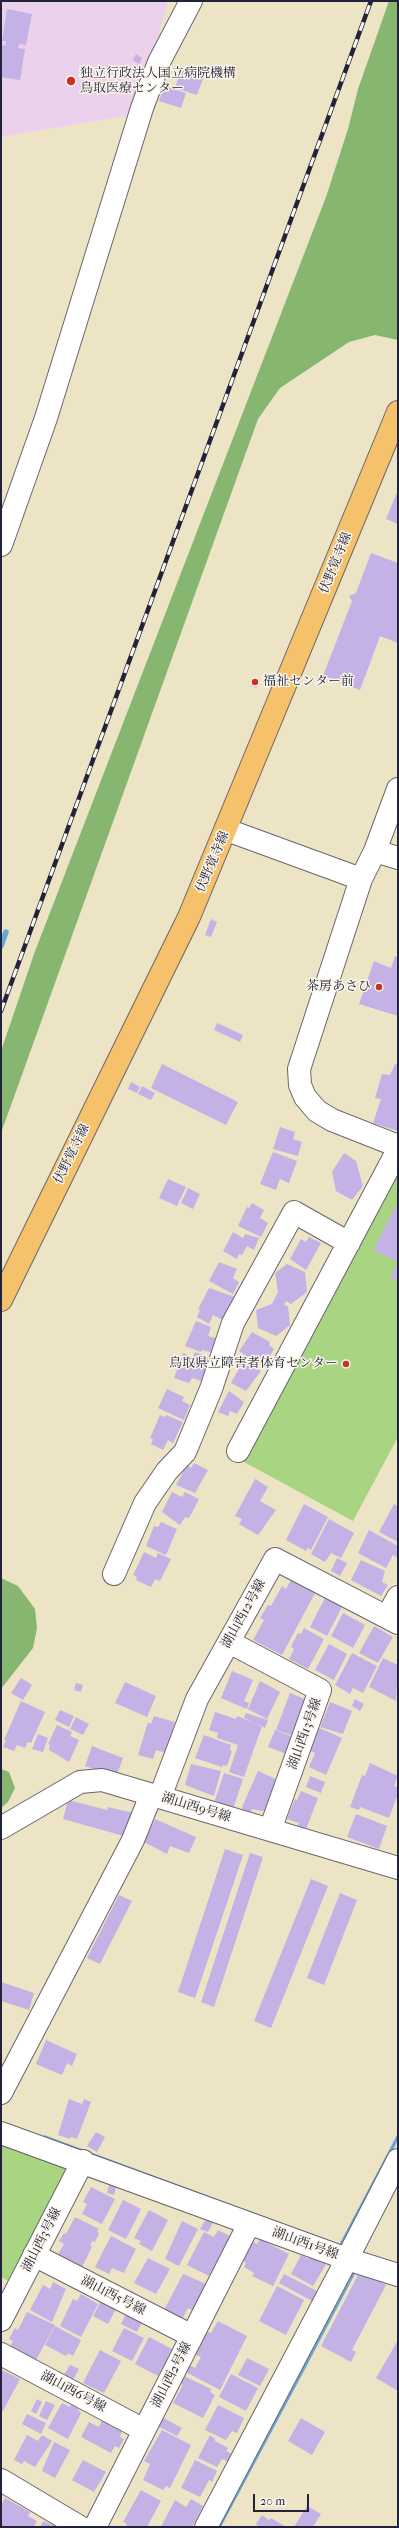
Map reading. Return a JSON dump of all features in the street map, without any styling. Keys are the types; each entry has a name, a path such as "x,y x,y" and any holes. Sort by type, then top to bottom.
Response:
{"main road":[{"name":"伏野覚寺線","path":"1,1300 189,917 227,830 398,412"}],"street":[{"path":"1,545 10,493 46,418 142,108 159,62 191,1"},
{"path":"398,788 375,851 360,879 304,1052 300,1069 300,1085 305,1097 317,1111 332,1120 398,1146"},
{"path":"227,830 360,879"},
{"path":"375,851 398,858"},
{"path":"238,1452 398,1150"},
{"path":"114,1574 145,1503 167,1471 185,1452 211,1389 234,1322 294,1212 349,1243"},
{"name":"湖山西12号線","path":"1,2093 155,1796 197,1699 275,1559 393,1620"},
{"path":"393,1620 398,1597"},
{"name":"湖山西13号線","path":"229,1642 320,1690 270,1830"},
{"name":"湖山西9号線","path":"1,1828 80,1782 102,1780 398,1868"},
{"name":"湖山西1号線","path":"1,2133 82,2161 347,2259 206,2527"},
{"path":"398,2160 347,2259 398,2276"},
{"name":"湖山西3号線","path":"1,2320 82,2161"},
{"name":"湖山西2号線","path":"95,2527 249,2224"},
{"name":"湖山西5号線","path":"34,2255 192,2336"},
{"name":"湖山西6号線","path":"1,2354 144,2430"},
{"path":"1,2480 80,2527"}],"shaded area":[{"name":"独立行政法人国立病院機構 鳥取医療センター","path":"1,1 168,1 156,46 127,116 1,137"}],"green space":[{"path":"389,1 398,1 398,340 375,335 349,342 280,388 258,419 1,1133 1,1051 34,954 326,197 348,129 358,89"},
{"name":"鳥取県立障害者体育センター","path":"398,1169 398,1437 353,1521 242,1461"},
{"path":"1,1578 18,1586 35,1609 37,1628 33,1648 1,1689"},
{"path":"1,1769 9,1772 15,1788 8,1802 1,1808"},
{"path":"1,2143 68,2167 8,2281 1,2277"}],"water":[{"path":"398,2133 398,2140 343,2249 339,2245"},
{"path":"44,2135 320,2237 319,2240 43,2138"},
{"path":"354,2271 356,2272 304,2371 221,2527 219,2527"}],"building":[{"path":"7,9 32,14 26,45 19,44 18,48 25,49 20,80 1,77 1,45 5,46 6,41 2,41"},
{"path":"136,54 142,58 139,64 133,60"},
{"path":"182,67 204,76 197,95 175,88"},
{"path":"164,86 186,93 181,108 159,101"},
{"path":"398,490 398,524 386,519"},
{"path":"371,553 398,563 398,643 380,636 360,690 323,676 352,601 349,596 356,593"},
{"path":"254,678 260,680 256,688 251,686"},
{"path":"211,919 217,922 211,937 205,935"},
{"path":"395,956 398,957 398,1016 359,1004 374,961 391,968"},
{"path":"217,1023 243,1035 240,1042 214,1030"},
{"path":"162,1064 238,1102 226,1125 151,1088"},
{"path":"395,1064 398,1065 398,1131 373,1123 381,1099 375,1098 382,1074 390,1075"},
{"path":"131,1082 140,1087 137,1093 128,1089"},
{"path":"142,1086 155,1093 151,1100 138,1094"},
{"path":"280,1127 295,1132 293,1139 302,1142 298,1156 273,1149"},
{"path":"273,1152 297,1161 289,1183 280,1179 276,1190 260,1184"},
{"path":"344,1153 356,1161 363,1186 352,1200 336,1191 332,1172"},
{"path":"168,1179 186,1187 177,1206 159,1198"},
{"path":"188,1188 200,1194 193,1209 181,1203"},
{"path":"398,1201 398,1262 374,1250"},
{"path":"252,1203 264,1210 260,1218 268,1223 261,1237 238,1226 247,1207 249,1208"},
{"path":"233,1232 243,1238 245,1234 259,1238 254,1250 247,1246 242,1255 239,1254 237,1259 223,1251"},
{"path":"309,1237 321,1243 306,1270 290,1259 301,1239 306,1242"},
{"path":"219,1262 237,1269 233,1278 239,1282 233,1294 209,1281"},
{"path":"398,1262 398,1281 390,1277"},
{"path":"287,1264 305,1272 307,1292 291,1304 286,1301 284,1305 288,1306 290,1325 276,1336 258,1328 256,1310 272,1304 278,1292 275,1273"},
{"path":"209,1288 235,1297 223,1320 213,1315 209,1324 197,1317 200,1310 198,1309"},
{"path":"196,1321 211,1327 208,1336 216,1338 211,1352 202,1350 201,1352 185,1346"},
{"path":"252,1332 270,1342 269,1345 274,1349 268,1360 261,1356 258,1364 239,1351"},
{"path":"195,1352 210,1358 201,1381 192,1378 189,1383 174,1378 183,1353 193,1357"},
{"path":"249,1362 258,1366 257,1369 261,1371 246,1391 231,1383 242,1363 247,1365"},
{"path":"167,1389 184,1397 182,1401 190,1405 184,1420 158,1408"},
{"path":"229,1391 244,1402 237,1414 230,1411 228,1416 218,1412"},
{"path":"160,1415 165,1417 166,1415 183,1422 173,1443 168,1440 163,1450 151,1444 153,1439 150,1438"},
{"path":"194,1463 208,1470 195,1493 176,1485 187,1465 191,1468"},
{"path":"255,1479 268,1487 260,1501 276,1510 258,1535 239,1524 242,1519 235,1516"},
{"path":"172,1492 182,1497 185,1492 199,1499 189,1518 185,1517 180,1525 162,1512"},
{"path":"304,1504 328,1517 311,1550 308,1548 306,1551 286,1540"},
{"path":"394,1504 398,1506 398,1542 379,1532"},
{"path":"329,1519 354,1533 341,1558 331,1553 325,1562 311,1554"},
{"path":"161,1522 177,1529 166,1555 146,1546 154,1526 158,1527"},
{"path":"369,1530 398,1546 398,1558 393,1555 386,1568 358,1553"},
{"path":"144,1552 156,1558 158,1553 171,1559 160,1581 155,1579 151,1587 136,1580 137,1577 133,1575"},
{"path":"337,1558 347,1563 340,1576 331,1571"},
{"path":"361,1560 385,1571 382,1582 388,1585 381,1596 351,1580"},
{"path":"291,1580 315,1593 282,1655 253,1640 264,1620 260,1618 268,1605 271,1606 282,1586 286,1589"},
{"path":"325,1598 342,1607 327,1636 310,1627"},
{"path":"343,1613 365,1625 353,1648 331,1636"},
{"path":"374,1626 393,1637 378,1663 359,1653"},
{"path":"304,1628 324,1639 308,1669 289,1659 294,1649 291,1647 298,1633 301,1634"},
{"path":"329,1644 347,1654 334,1680 315,1670"},
{"path":"352,1653 377,1666 363,1693 353,1688 350,1694 335,1685"},
{"path":"383,1658 398,1665 396,1701 369,1687"},
{"path":"232,1671 253,1680 244,1701 249,1703 247,1709 221,1698"},
{"path":"21,1678 32,1685 23,1700 11,1693"},
{"path":"260,1681 280,1692 267,1719 248,1709"},
{"path":"125,1682 156,1696 147,1717 115,1703"},
{"path":"76,1683 83,1685 81,1692 74,1690"},
{"path":"290,1693 307,1700 294,1736 276,1730"},
{"path":"355,1699 364,1704 360,1711 352,1706"},
{"path":"21,1701 45,1712 31,1743 28,1742 25,1748 17,1745 14,1751 3,1747 6,1740 4,1740"},
{"path":"330,1702 352,1711 343,1734 320,1727"},
{"path":"60,1710 74,1716 69,1727 55,1720"},
{"path":"215,1712 236,1719 237,1716 262,1726 244,1777 229,1772 238,1745 217,1738 218,1733 209,1730"},
{"path":"246,1713 268,1720 265,1728 244,1718"},
{"path":"154,1716 175,1722 166,1753 156,1750 153,1759 138,1755 148,1722 151,1724"},
{"path":"76,1717 89,1724 83,1735 70,1729"},
{"path":"57,1725 72,1732 70,1736 79,1740 69,1762 49,1750 50,1745 48,1744"},
{"path":"317,1727 342,1738 326,1775 309,1767 315,1753 307,1750"},
{"path":"275,1730 293,1737 292,1756 268,1747"},
{"path":"38,1734 48,1738 43,1752 32,1749"},
{"path":"204,1735 231,1745 230,1750 232,1751 227,1766 223,1765 222,1767 195,1758"},
{"path":"92,1746 123,1758 116,1777 85,1766"},
{"path":"370,1763 398,1776 394,1786 398,1788 398,1794 389,1818 360,1807 359,1810 350,1807 362,1775 365,1776"},
{"path":"191,1764 221,1771 214,1796 185,1785"},
{"path":"258,1771 280,1781 267,1812 252,1809 250,1813 242,1810"},
{"path":"224,1773 243,1779 233,1809 214,1803"},
{"path":"310,1776 325,1782 321,1793 306,1787"},
{"path":"301,1791 318,1798 305,1832 297,1828 299,1823 287,1819 295,1799 297,1800"},
{"path":"68,1800 107,1810 108,1807 134,1813 127,1837 63,1819"},
{"path":"356,1814 387,1826 379,1849 347,1837"},
{"path":"155,1819 196,1837 189,1853 170,1846 167,1854 144,1842"},
{"path":"225,1849 243,1855 195,1998 178,1992"},
{"path":"250,1853 263,1857 214,2007 201,2002"},
{"path":"311,1879 328,1886 271,2028 254,2021"},
{"path":"340,1893 357,1900 324,1985 307,1978"},
{"path":"119,1895 132,1901 100,1964 87,1958"},
{"path":"1,1982 34,1993 29,2010 1,2001"},
{"path":"46,2040 77,2054 72,2066 67,2063 62,2075 36,2064"},
{"path":"69,2099 82,2104 84,2099 91,2102 77,2139 71,2137 70,2139 58,2135"},
{"path":"96,2132 105,2137 97,2152 87,2146"},
{"path":"110,2182 117,2183 114,2195 107,2193"},
{"path":"91,2187 115,2199 102,2224 82,2214 87,2204 83,2202"},
{"path":"123,2200 141,2209 126,2239 108,2230"},
{"path":"149,2210 168,2220 152,2251 139,2244 141,2241 134,2238"},
{"path":"75,2217 99,2229 95,2242 92,2241 90,2245 92,2247 81,2269 77,2267 78,2264 58,2254 64,2244 59,2241 64,2233 66,2234"},
{"path":"207,2217 214,2221 208,2232 200,2229"},
{"path":"182,2221 198,2229 179,2266 165,2259"},
{"path":"218,2230 230,2236 209,2276 187,2265 204,2232 214,2237"},
{"path":"111,2236 136,2249 124,2273 112,2268 109,2274 95,2267"},
{"path":"260,2239 289,2254 273,2286 252,2276 254,2273 244,2267 246,2263 242,2260 252,2241 257,2244"},
{"path":"301,2255 309,2259 311,2256 326,2264 313,2286 291,2274"},
{"path":"148,2258 170,2269 156,2294 134,2283"},
{"path":"360,2271 386,2285 352,2350 356,2352 351,2362 321,2346"},
{"path":"183,2274 206,2284 192,2310 188,2308 182,2319 164,2310"},
{"path":"284,2274 317,2291 312,2301 279,2283"},
{"path":"53,2282 66,2289 52,2322 30,2310 43,2285 50,2289"},
{"path":"277,2286 304,2300 286,2335 259,2321"},
{"path":"81,2294 98,2304 81,2337 60,2326 73,2299 77,2301"},
{"path":"101,2301 116,2309 108,2324 93,2316"},
{"path":"27,2312 55,2325 35,2362 9,2349 13,2341 9,2339 15,2328 18,2330"},
{"path":"127,2312 143,2320 137,2332 121,2324"},
{"path":"218,2321 247,2336 220,2390 184,2371 188,2364 195,2368 201,2357 194,2354 206,2331 211,2333"},
{"path":"55,2326 81,2340 73,2356 68,2353 66,2356 45,2345"},
{"path":"124,2328 144,2338 132,2361 112,2351"},
{"path":"149,2337 172,2349 158,2376 135,2364"},
{"path":"398,2340 398,2391 376,2378"},
{"path":"100,2350 121,2361 104,2393 83,2383"},
{"path":"247,2358 269,2369 260,2386 238,2375"},
{"path":"70,2365 79,2369 71,2383 62,2378"},
{"path":"2,2370 20,2379 3,2411 1,2411"},
{"path":"231,2374 258,2388 246,2411 219,2397"},
{"path":"184,2376 211,2389 210,2392 215,2395 203,2418 173,2403 183,2385 180,2383"},
{"path":"37,2399 42,2402 36,2414 31,2411"},
{"path":"46,2401 55,2405 47,2420 39,2416"},
{"path":"62,2403 70,2407 72,2404 79,2408 78,2410 81,2413 68,2439 48,2428"},
{"path":"218,2405 244,2418 237,2433 232,2431 226,2440 205,2430"},
{"path":"27,2414 46,2423 41,2434 22,2424"},
{"path":"160,2416 182,2428 177,2436 156,2425"},
{"path":"301,2418 325,2432 312,2455 288,2441"},
{"path":"102,2420 122,2431 120,2437 124,2439 119,2448 115,2446 111,2453 81,2437 89,2422 99,2427"},
{"path":"162,2430 191,2445 170,2488 166,2486 163,2490 143,2480 150,2464 144,2461"},
{"path":"27,2435 38,2441 42,2435 52,2441 35,2467 24,2461 22,2464 14,2460"},
{"path":"210,2435 215,2439 215,2441 228,2448 226,2451 232,2454 228,2462 222,2459 217,2467 198,2458"},
{"path":"54,2442 70,2450 55,2478 42,2471"},
{"path":"83,2460 106,2472 94,2492 72,2480"},
{"path":"195,2460 217,2471 212,2482 209,2480 200,2497 181,2488"},
{"path":"141,2490 161,2501 147,2527 126,2527 127,2524 123,2522"},
{"path":"5,2498 30,2512 28,2516 37,2521 34,2527 1,2527 1,2505"},
{"path":"191,2499 203,2506 192,2527 161,2527 175,2500 186,2507"},
{"path":"307,2506 321,2514 313,2527 294,2527"},
{"path":"262,2515 269,2520 271,2518 286,2527 259,2527 256,2524"},
{"path":"43,2521 57,2527 40,2527"}],"waterway":[{"path":"1,946 6,932"}],"railway":[{"path":"1,1011 371,1"}],"place":[{"name":"独立行政法人国立病院機構 鳥取医療センター","path":"71,81"},
{"name":"福祉センター前","path":"255,682"},
{"name":"茶房あさひ","path":"379,987"},
{"name":"鳥取県立障害者体育センター","path":"346,1364"}]}
